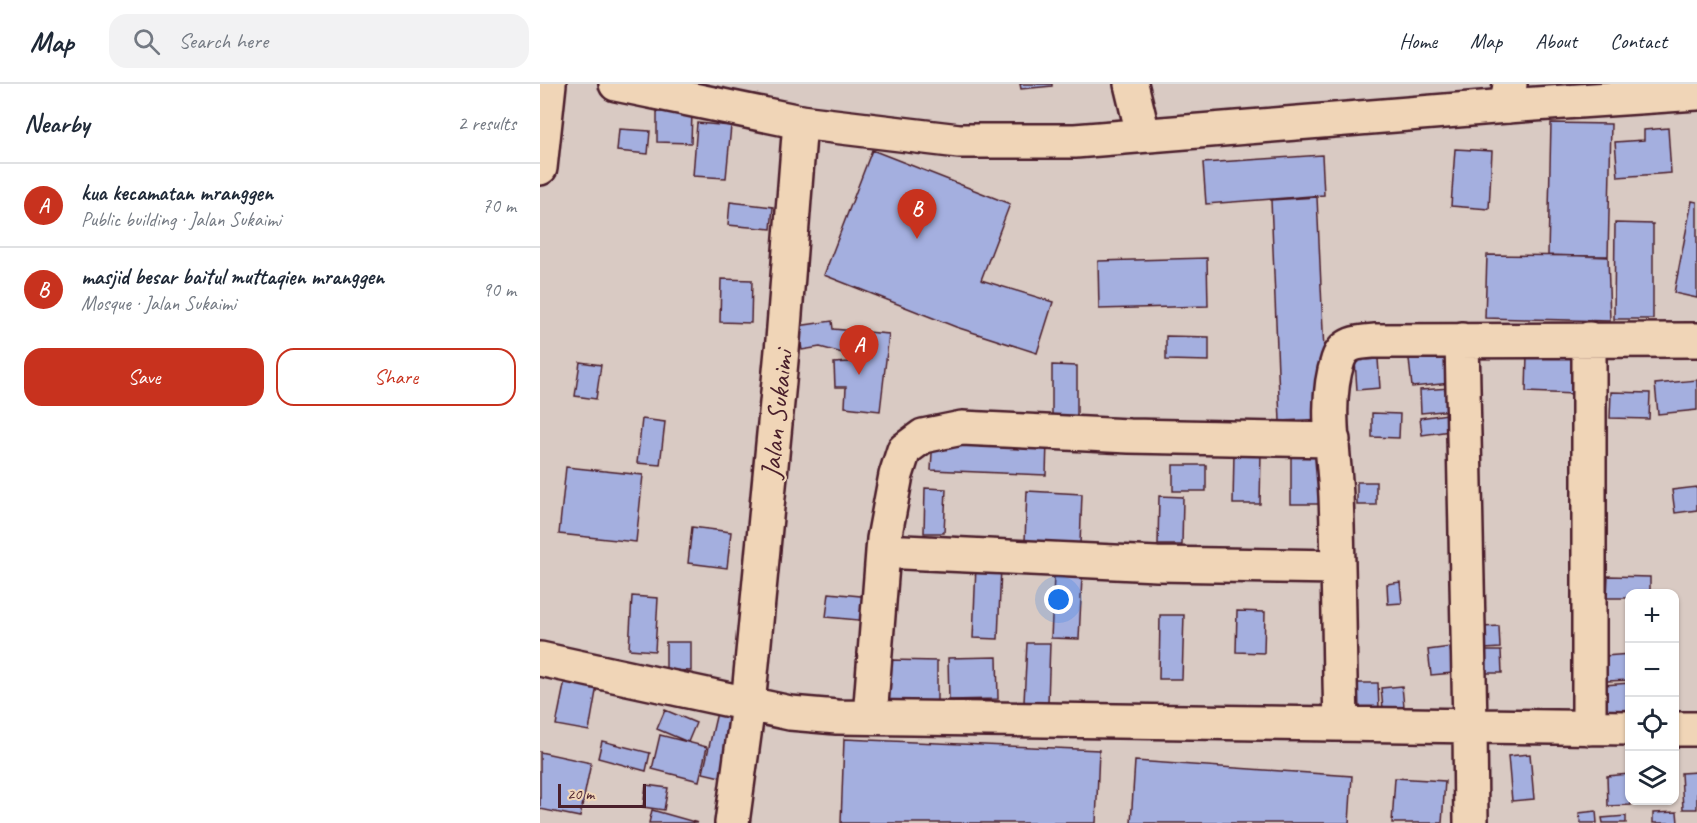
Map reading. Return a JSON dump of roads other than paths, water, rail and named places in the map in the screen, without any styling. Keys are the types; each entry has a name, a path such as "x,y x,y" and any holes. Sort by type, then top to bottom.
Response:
{"street":[{"path":"540,168 549,84"},
{"path":"616,84 801,122 958,141 1076,141 1508,95 1697,93"},
{"path":"1131,84 1143,134"},
{"name":"Jalan Sukaimi","path":"732,823 748,705 783,340 801,122"},
{"path":"1589,339 1589,728"},
{"path":"1462,340 1471,823"},
{"path":"1341,724 1338,567 1331,411 1334,378 1338,359 1344,349 1355,342 1697,340"},
{"path":"870,717 883,551 896,475 903,450 924,436 962,428 1129,436 1333,440"},
{"path":"883,551 1157,564 1338,567"},
{"path":"540,659 790,713 870,717 1625,728"},
{"path":"1679,729 1697,729"}],"place":[{"name":"masjid besar baitul muttaqien mranggen","path":"917,239"},
{"name":"kua kecamatan mranggen","path":"859,375"}]}
